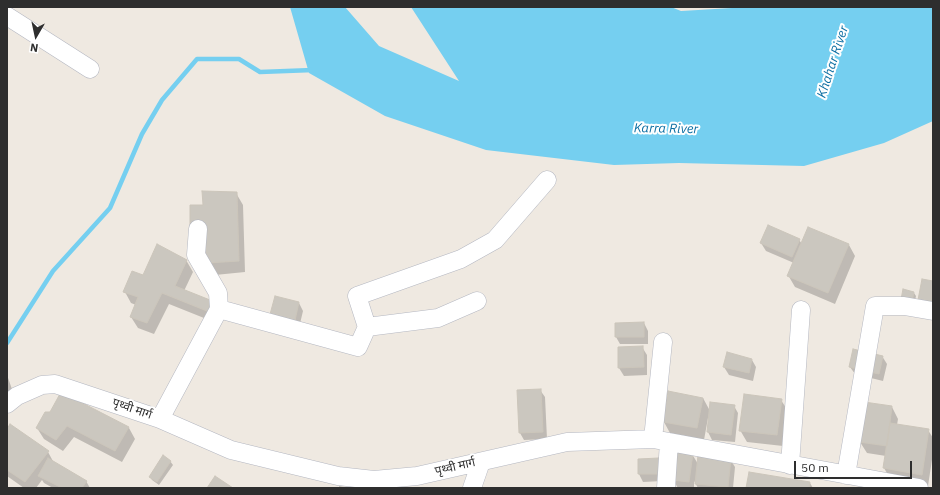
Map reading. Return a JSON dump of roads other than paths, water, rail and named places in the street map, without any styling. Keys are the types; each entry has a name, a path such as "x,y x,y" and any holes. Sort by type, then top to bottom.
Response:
{"street":[{"path":"7,16 90,69"},
{"path":"219,309 358,347 367,327 356,296 461,259 495,240 547,180"},
{"path":"160,419 219,309 218,293 196,255 198,229"},
{"path":"367,327 438,318 477,301"},
{"path":"846,475 874,306 904,306 933,311"},
{"path":"790,465 801,310"},
{"path":"663,342 661,440 666,488"},
{"name":"पृथ्वी मार्ग","path":"7,404 17,396 42,385 55,384 160,419 231,450 338,476 374,480 417,476 567,442 661,440 919,488"},
{"path":"472,488 481,462"}],"water":[{"path":"290,7 345,7 379,46 459,81 411,7 671,7 681,11 749,7 933,7 933,121 884,143 804,166 679,163 614,165 486,150 385,116 309,73"}],"waterway":[{"path":"7,343 53,271 110,208 142,134 162,100 197,59 239,59 260,72 313,70"}],"water label":[{"name":"Khahar River","path":"833,62"},
{"name":"Karra River","path":"666,129"}]}
